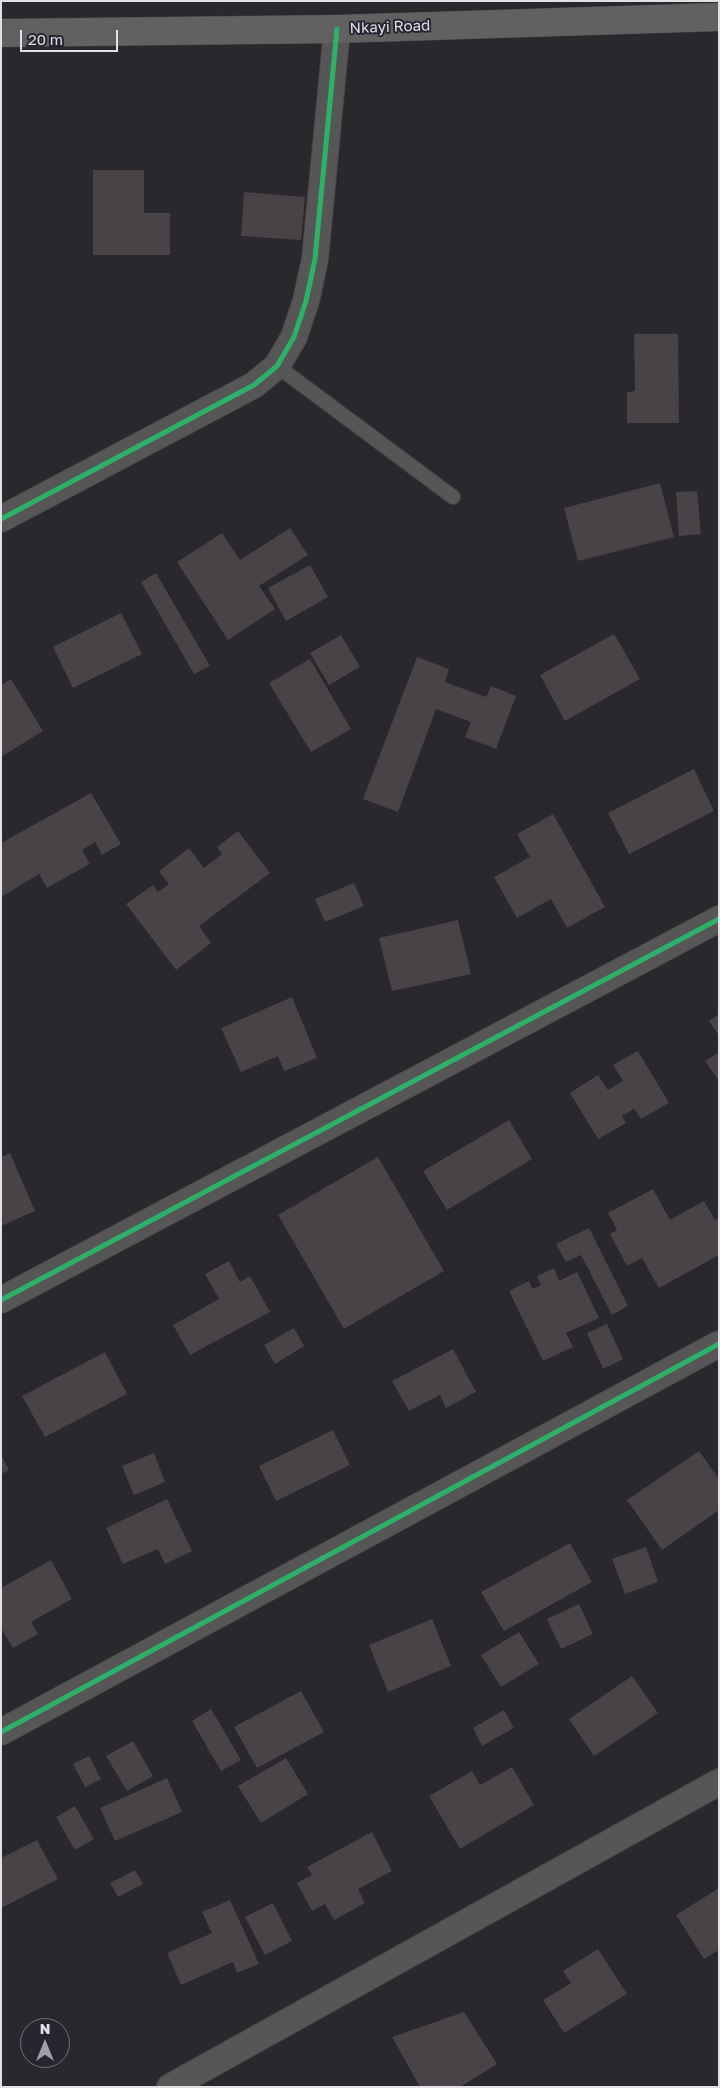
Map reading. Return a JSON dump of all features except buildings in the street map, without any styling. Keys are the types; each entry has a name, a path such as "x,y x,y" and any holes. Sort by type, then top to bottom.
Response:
{"main road":[{"name":"Nkayi Road","path":"1,33 338,29 719,17"}],"street":[{"path":"1,519 254,385 277,366 294,337 306,301 315,259 338,29"},
{"path":"1,1300 719,919"},
{"path":"1,1732 719,1344"},
{"path":"170,2087 719,1782"}],"lane":[{"path":"277,366 453,497"}],"cycle path":[{"path":"1,519 254,385 277,366 294,337 306,301 315,259 337,29"},
{"path":"1,1300 719,919"},
{"path":"1,1732 719,1344"}]}
